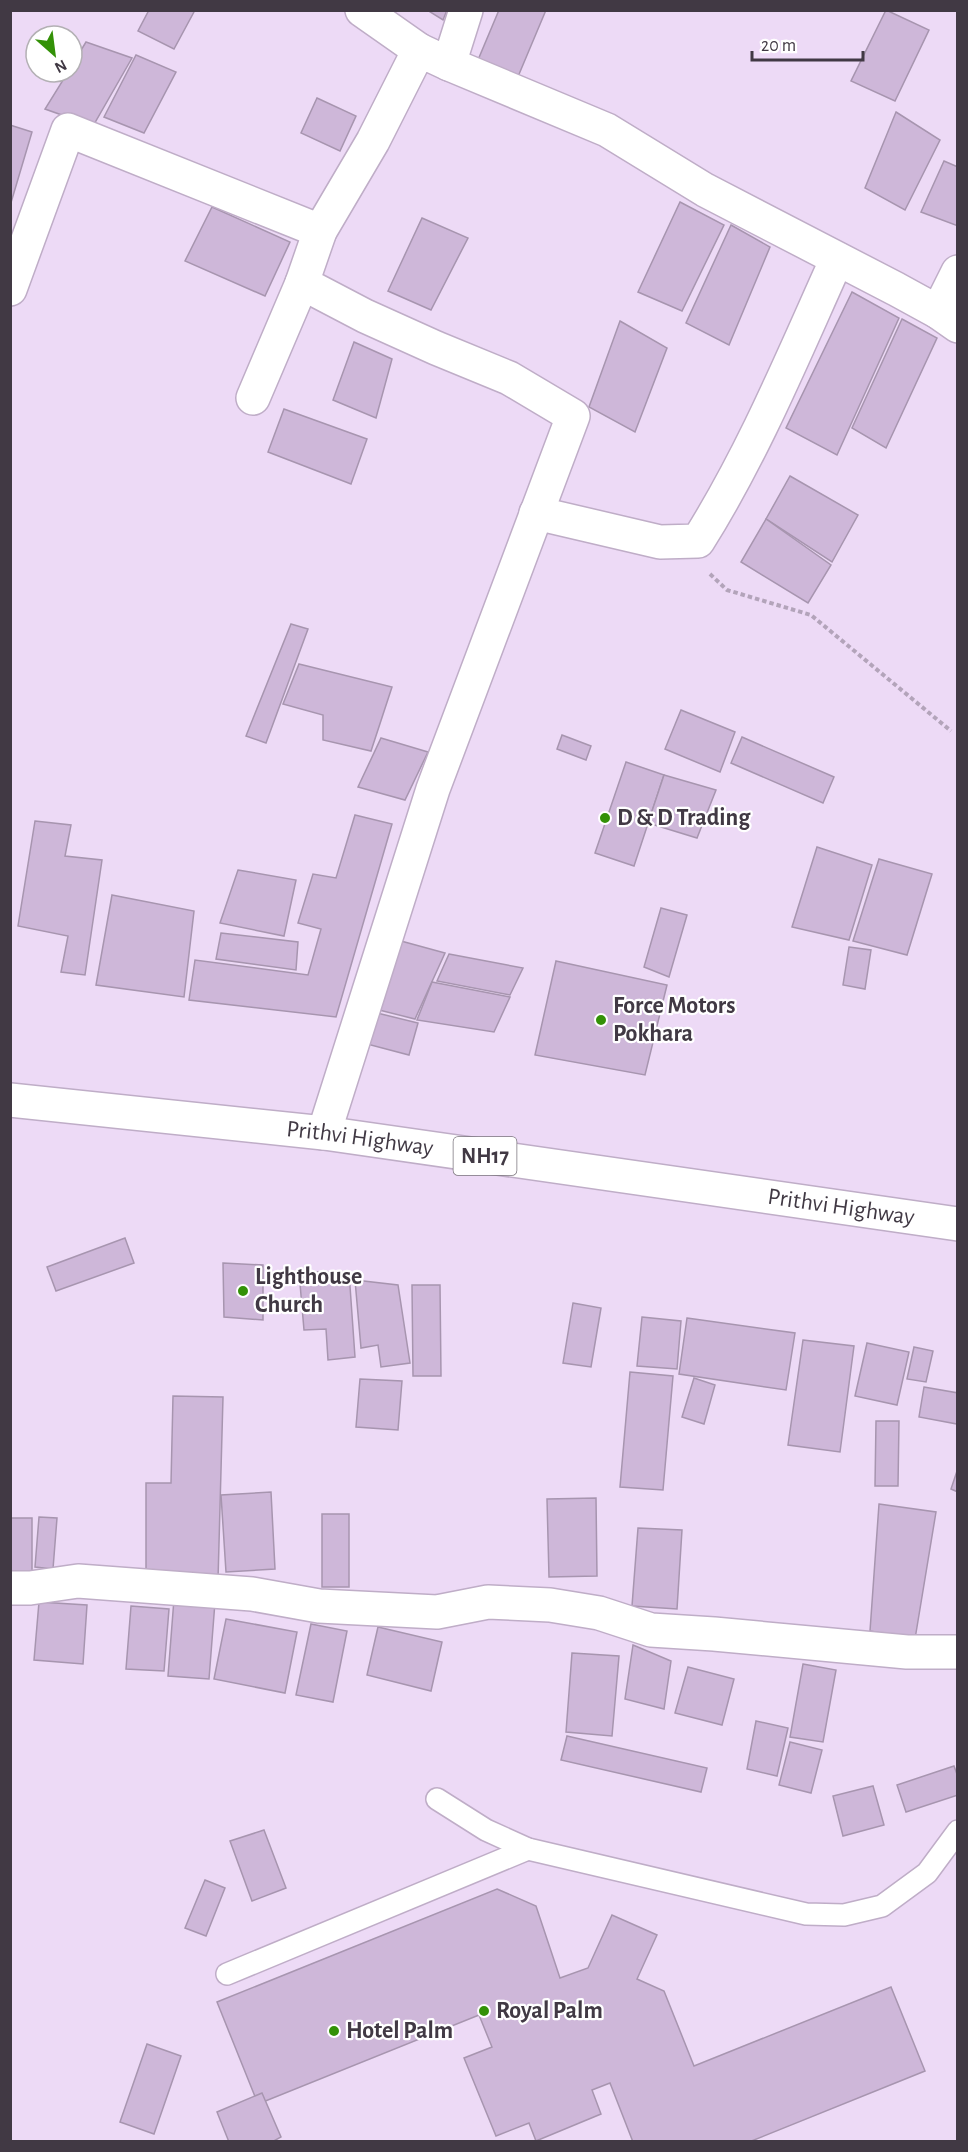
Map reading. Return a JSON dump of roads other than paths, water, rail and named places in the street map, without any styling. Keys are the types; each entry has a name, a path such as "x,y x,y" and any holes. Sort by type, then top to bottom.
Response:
{"main road":[{"path":"362,10 419,50 607,130 705,190 948,319 957,272"},
{"path":"449,64 466,10"},
{"path":"253,398 302,283 320,231 373,141 419,50"},
{"path":"10,289 68,129 320,231"},
{"path":"536,513 660,542 698,541 716,512 764,420 837,259"},
{"path":"302,283 365,316 509,378 573,416 433,789 324,1132"},
{"name":"Prithvi Highway","path":"10,1100 324,1132 957,1224"},
{"path":"10,1588 78,1581 252,1594 320,1606 437,1612 488,1602 550,1605 599,1613 651,1630 907,1652 957,1652"}],"lane":[{"path":"437,1799 486,1830 528,1849 806,1914 844,1915 882,1906 927,1873 957,1831"},
{"path":"227,1974 528,1849"}],"place":[{"name":"D & D Trading","path":"605,818"},
{"name":"Force Motors Pokhara","path":"601,1020"},
{"name":"Lighthouse Church","path":"243,1291"},
{"name":"Royal Palm","path":"484,2011"},
{"name":"Hotel Palm","path":"334,2031"}]}
